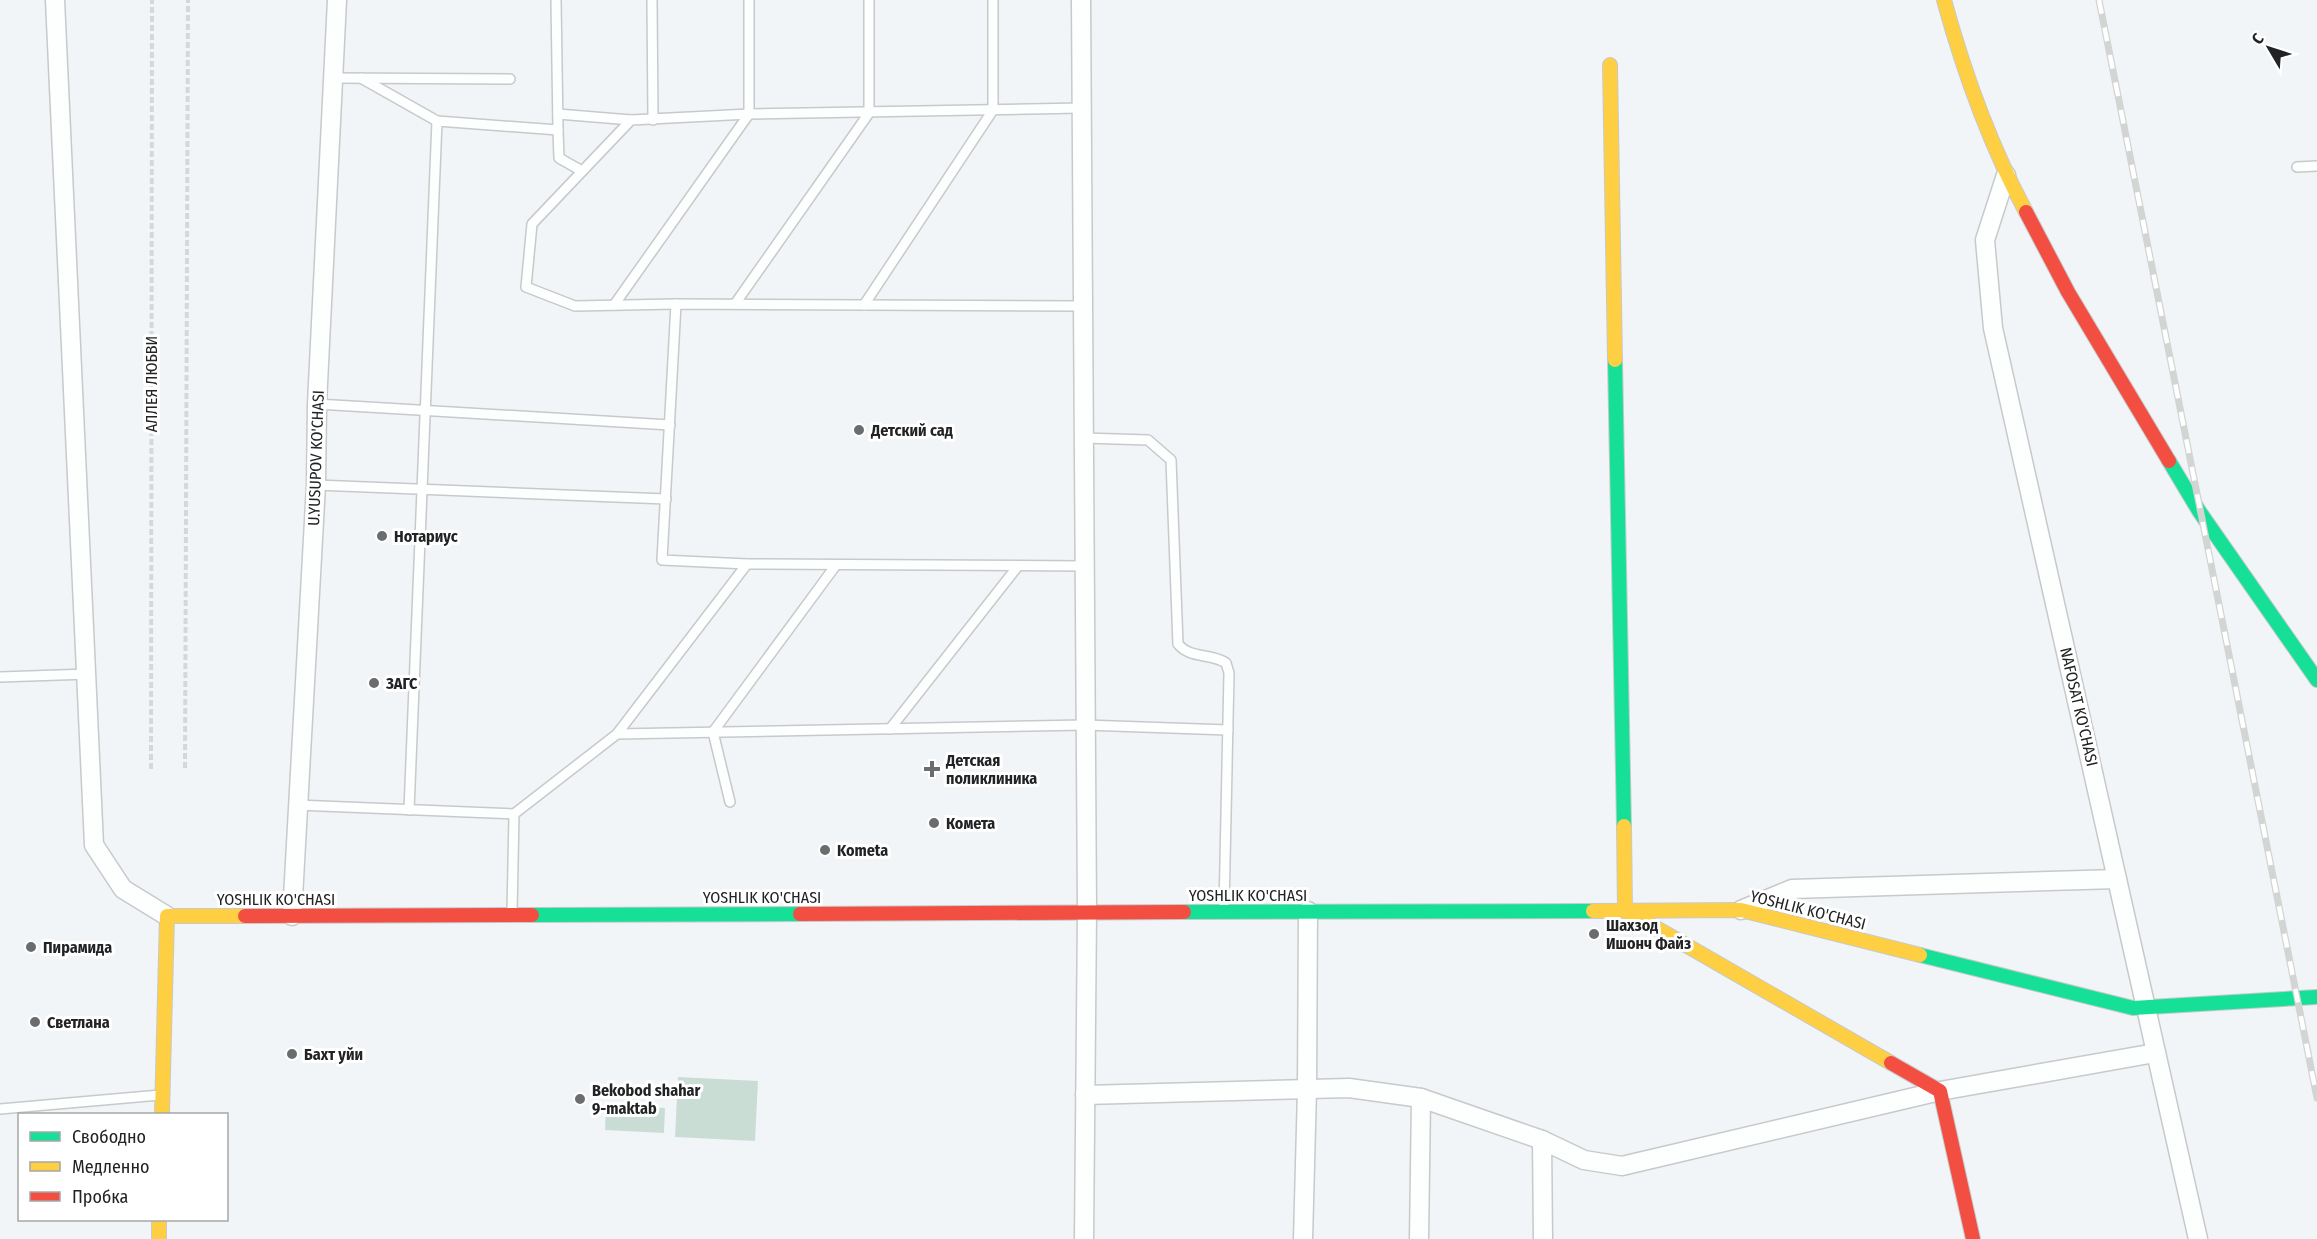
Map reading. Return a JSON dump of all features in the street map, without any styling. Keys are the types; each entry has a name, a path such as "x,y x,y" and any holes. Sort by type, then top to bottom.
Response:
{"street":[{"path":"55,0 88,674 94,845 123,889 167,916 162,1113"},
{"name":"U.YUSUPOV KO'CHASI","path":"292,916 316,485 317,404 337,0"},
{"path":"1081,0 1087,912 1084,1239"},
{"path":"1944,0 1963,69 2006,175 2068,292 2199,511 2317,680"},
{"path":"1610,65 1625,910 1940,1090 1973,1239"},
{"name":"NAFOSAT KO'CHASI","path":"2006,175 1985,240 1994,328 2198,1239"},
{"path":"1741,910 1792,888 2117,879"},
{"name":"YOSHLIK KO'CHASI","path":"167,916 1741,910 2133,1008 2317,997"},
{"path":"1303,1239 1308,911"},
{"path":"1085,1095 1349,1088 1421,1098 1542,1140 1584,1160 1622,1166 1940,1090 2155,1053"},
{"path":"1419,1239 1421,1098"},
{"path":"1542,1140 1543,1239"},
{"path":"159,1221 159,1239"}],"lane":[{"path":"556,0 560,158 582,171"},
{"path":"651,0 652,120"},
{"path":"614,305 749,114 749,0"},
{"path":"735,304 869,114 869,0"},
{"path":"864,305 993,110 993,0"},
{"path":"333,78 510,79"},
{"path":"360,78 437,121 558,130"},
{"path":"558,114 652,120 749,114 869,114 1082,108"},
{"path":"631,120 532,224 526,287 575,306 676,304 1083,306"},
{"path":"409,810 424,490 437,121"},
{"path":"2297,167 2317,166"},
{"path":"676,304 662,560 747,564 1084,566"},
{"path":"317,404 670,425"},
{"path":"1084,438 1148,441 1171,460 1178,644 1184,651 1218,658 1226,663 1229,673 1224,911"},
{"path":"316,485 666,499"},
{"path":"297,805 514,814 617,734 747,564"},
{"path":"713,732 836,565"},
{"path":"890,729 1018,566"},
{"path":"0,677 88,674"},
{"path":"617,734 1085,725 1228,730"},
{"path":"713,732 730,802"},
{"path":"512,915 514,814"},
{"path":"0,1109 163,1095"}],"path":[{"name":"АЛЛЕЯ ЛЮБВИ","path":"151,769 152,0"},
{"path":"184,768 188,0"}],"green space":[{"path":"678,1077 758,1081 755,1141 675,1137"},
{"path":"606,1105 665,1108 664,1133 605,1130"}],"railway":[{"path":"2099,0 2317,1098"}],"traffic: fast":[{"path":"1615,360 1624,826"},
{"path":"2169,461 2199,511 2317,680"},
{"path":"1184,912 1593,911"},
{"path":"532,915 800,914"},
{"path":"1920,955 2133,1008 2317,997"}],"traffic: slow":[{"path":"1944,0 1979,108 2026,212"},
{"path":"1610,65 1615,360"},
{"path":"1624,826 1625,910 1891,1063"},
{"path":"1593,911 1741,910 1920,955"},
{"path":"162,1113 167,916 245,916"},
{"path":"159,1221 159,1239"}],"traffic: jam":[{"path":"2026,212 2068,292 2169,461"},
{"path":"800,914 1184,912"},
{"path":"245,916 532,915"},
{"path":"1891,1063 1940,1091 1973,1239"}],"place":[{"name":"Детский сад","path":"859,430"},
{"name":"Нотариус","path":"382,536"},
{"name":"ЗАГС","path":"374,683"},
{"name":"Детская поликлиника","path":"932,769"},
{"name":"Комета","path":"934,823"},
{"name":"Kometa","path":"825,850"},
{"name":"Шахзод Ишонч Файз","path":"1594,934"},
{"name":"Пирамида","path":"31,947"},
{"name":"Светлана","path":"35,1022"},
{"name":"Бахт уйи","path":"292,1054"},
{"name":"Bekobod shahar 9-maktab","path":"580,1099"}]}
